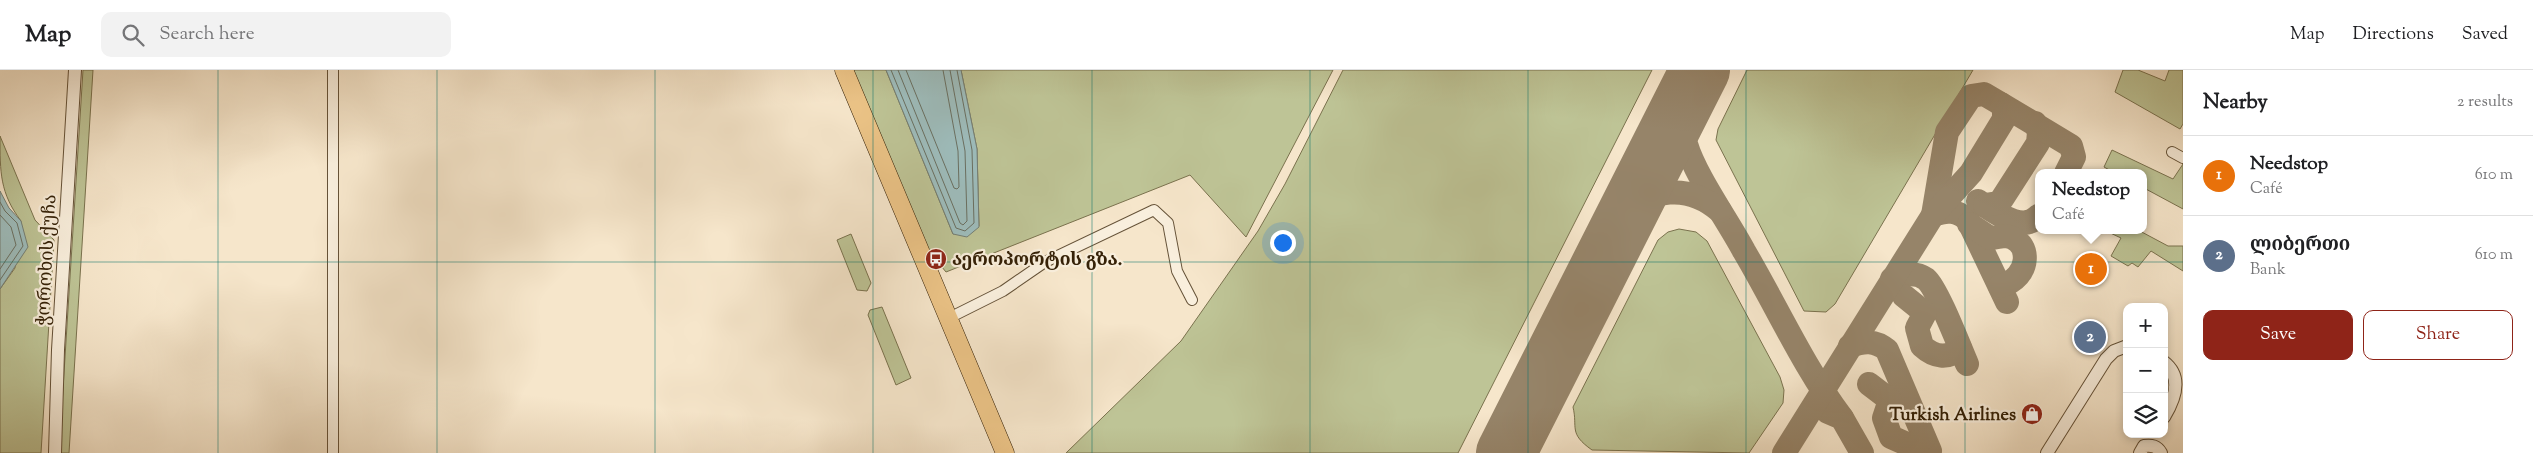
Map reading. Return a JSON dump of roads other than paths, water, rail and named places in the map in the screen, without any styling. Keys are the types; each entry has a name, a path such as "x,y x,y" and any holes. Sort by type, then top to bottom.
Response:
{"highway":[{"path":"844,70 1005,453"}],"street":[{"name":"ჭოროხის ქუჩა","path":"55,453 59,341 75,70"},
{"path":"333,70 333,453"},
{"path":"2172,152 2183,158"},
{"path":"949,318 1003,291 1045,262 1154,210 1168,223 1177,271 1192,300"},
{"path":"2046,453 2106,359 2114,351 2123,348"},
{"path":"2168,366 2172,370 2177,384 2174,401 2168,410"},
{"path":"2140,453 2144,446 2157,444"}],"water":[{"path":"886,70 961,70 977,149 979,227 967,237 953,234"},
{"path":"0,191 9,208 21,221 28,247 0,289"}],"place":[{"name":"აეროპორტის გზა.","path":"936,259"},
{"name":"Needstop","path":"2091,269"},
{"name":"ლიბერთი","path":"2090,337"},
{"name":"Turkish Airlines","path":"2032,414"}]}
